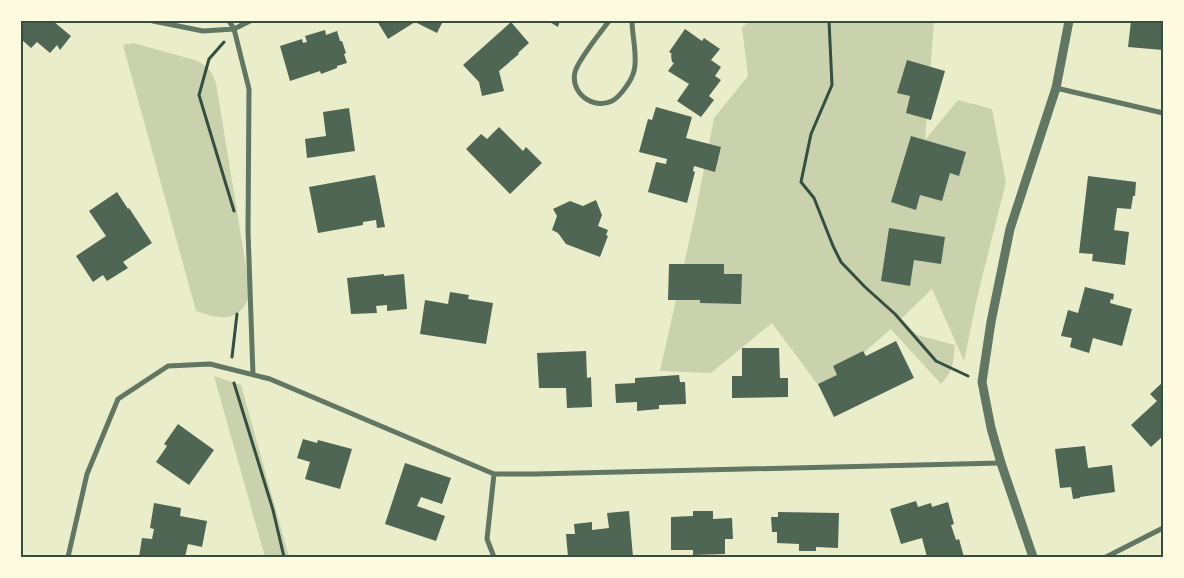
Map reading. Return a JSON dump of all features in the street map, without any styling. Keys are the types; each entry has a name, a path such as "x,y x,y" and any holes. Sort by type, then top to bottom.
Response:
{"street":[{"path":"229,21 234,30 249,89 248,231 253,375"},
{"path":"156,22 203,31 234,30 250,21"},
{"path":"609,21 578,64 575,73 578,91 585,98 593,102 612,101 619,95 633,76 636,61 632,21"},
{"path":"1033,557 1001,464 982,382 991,322 1010,229 1056,88 1069,21"},
{"path":"1056,88 1163,113"},
{"path":"68,557 87,474 118,398 168,366 210,364 270,379 494,474 1001,464"},
{"path":"494,474 487,539 494,557"},
{"path":"1106,557 1163,528"}],"path":[{"path":"829,21 832,85 811,134 801,182 814,198 832,246 841,262 895,314 936,361 982,382"}],"green space":[{"path":"749,21 934,21 925,140 958,100 992,109 1006,182 977,298 964,361 932,289 901,319 917,335 955,345 952,366 941,384 891,329 821,389 772,323 711,373 660,371 695,215 714,118 748,76 742,28"},
{"path":"133,43 195,60 208,69 216,83 250,291 244,307 232,316 220,317 196,311 123,45"},
{"path":"214,376 241,385 289,557 265,557"}],"building":[{"path":"21,21 53,21 71,36 60,50 57,45 50,53 37,42 31,48 21,39"},
{"path":"377,21 443,21 437,33 415,22 388,39"},
{"path":"548,21 560,21 558,27"},
{"path":"1131,21 1163,21 1163,50 1128,47"},
{"path":"511,22 529,43 499,71 504,91 482,96 479,82 463,65"},
{"path":"685,29 702,41 704,38 720,49 711,60 721,67 715,76 721,80 709,96 714,100 701,117 677,101 689,84 668,71 674,63 672,62 672,54 669,52"},
{"path":"325,30 326,35 337,31 346,53 344,54 347,63 321,74 320,71 290,81 280,46 302,39 303,43 307,42 305,36"},
{"path":"907,60 945,71 931,120 906,113 910,96 897,93"},
{"path":"656,107 692,117 686,138 721,147 715,172 694,166 693,171 695,172 687,203 648,192 656,162 666,164 667,159 639,152 648,119 652,120"},
{"path":"349,108 355,151 307,158 305,139 326,136 323,112"},
{"path":"499,127 523,151 526,147 542,163 510,194 466,149 481,134 487,139"},
{"path":"911,136 966,152 959,176 950,173 942,201 920,195 916,210 891,202"},
{"path":"375,175 385,227 377,228 376,220 363,222 363,225 318,233 309,187"},
{"path":"1088,176 1136,182 1135,196 1133,196 1131,209 1117,208 1114,230 1129,232 1125,265 1092,261 1093,254 1079,253"},
{"path":"117,192 152,243 123,262 128,268 107,281 103,275 93,282 76,256 106,236 89,211"},
{"path":"596,200 602,215 598,226 608,230 606,235 608,236 600,257 566,244 558,233 552,230 557,216 553,209 570,201 583,206"},
{"path":"889,228 945,237 941,264 914,260 910,286 881,281"},
{"path":"669,264 724,264 724,274 742,274 741,304 700,303 700,300 668,300"},
{"path":"384,274 384,276 404,274 407,309 387,311 387,305 376,306 377,313 351,314 347,278"},
{"path":"1085,287 1114,294 1113,300 1111,299 1110,303 1132,309 1122,346 1093,338 1089,353 1070,347 1072,338 1061,336 1068,310 1078,313"},
{"path":"450,292 469,295 468,299 493,303 486,344 420,334 425,300 448,304"},
{"path":"896,341 914,378 834,417 818,384 837,375 833,366 863,351 866,356"},
{"path":"742,348 779,348 780,378 788,378 788,397 732,398 732,376 742,376"},
{"path":"586,351 587,378 591,377 592,407 567,408 566,388 539,388 537,353"},
{"path":"679,375 680,382 685,382 686,404 659,405 659,409 637,411 637,402 616,403 615,384 635,383 635,378"},
{"path":"1163,382 1163,436 1151,447 1131,425 1157,401 1150,394"},
{"path":"178,424 214,450 189,485 156,462 167,446 164,444"},
{"path":"303,439 317,443 318,440 352,449 340,489 305,479 310,462 297,458"},
{"path":"1085,446 1088,468 1112,465 1115,492 1073,499 1071,487 1060,488 1055,449"},
{"path":"405,463 451,478 442,504 421,497 417,506 445,516 436,541 385,524"},
{"path":"916,501 918,507 931,503 932,507 948,502 954,524 951,525 956,540 959,539 964,557 927,557 922,538 901,544 890,509"},
{"path":"154,503 181,508 180,516 207,521 202,547 188,544 185,557 139,557 142,538 152,539 154,529 150,528"},
{"path":"629,511 633,557 568,557 566,534 575,534 574,524 592,522 592,530 609,528 607,513"},
{"path":"693,511 713,511 713,519 732,518 733,539 725,539 725,554 693,555 693,550 671,550 671,517 693,516"},
{"path":"778,512 839,513 838,548 816,547 816,551 799,551 799,544 777,543 777,532 772,532 771,517 778,517"}]}
